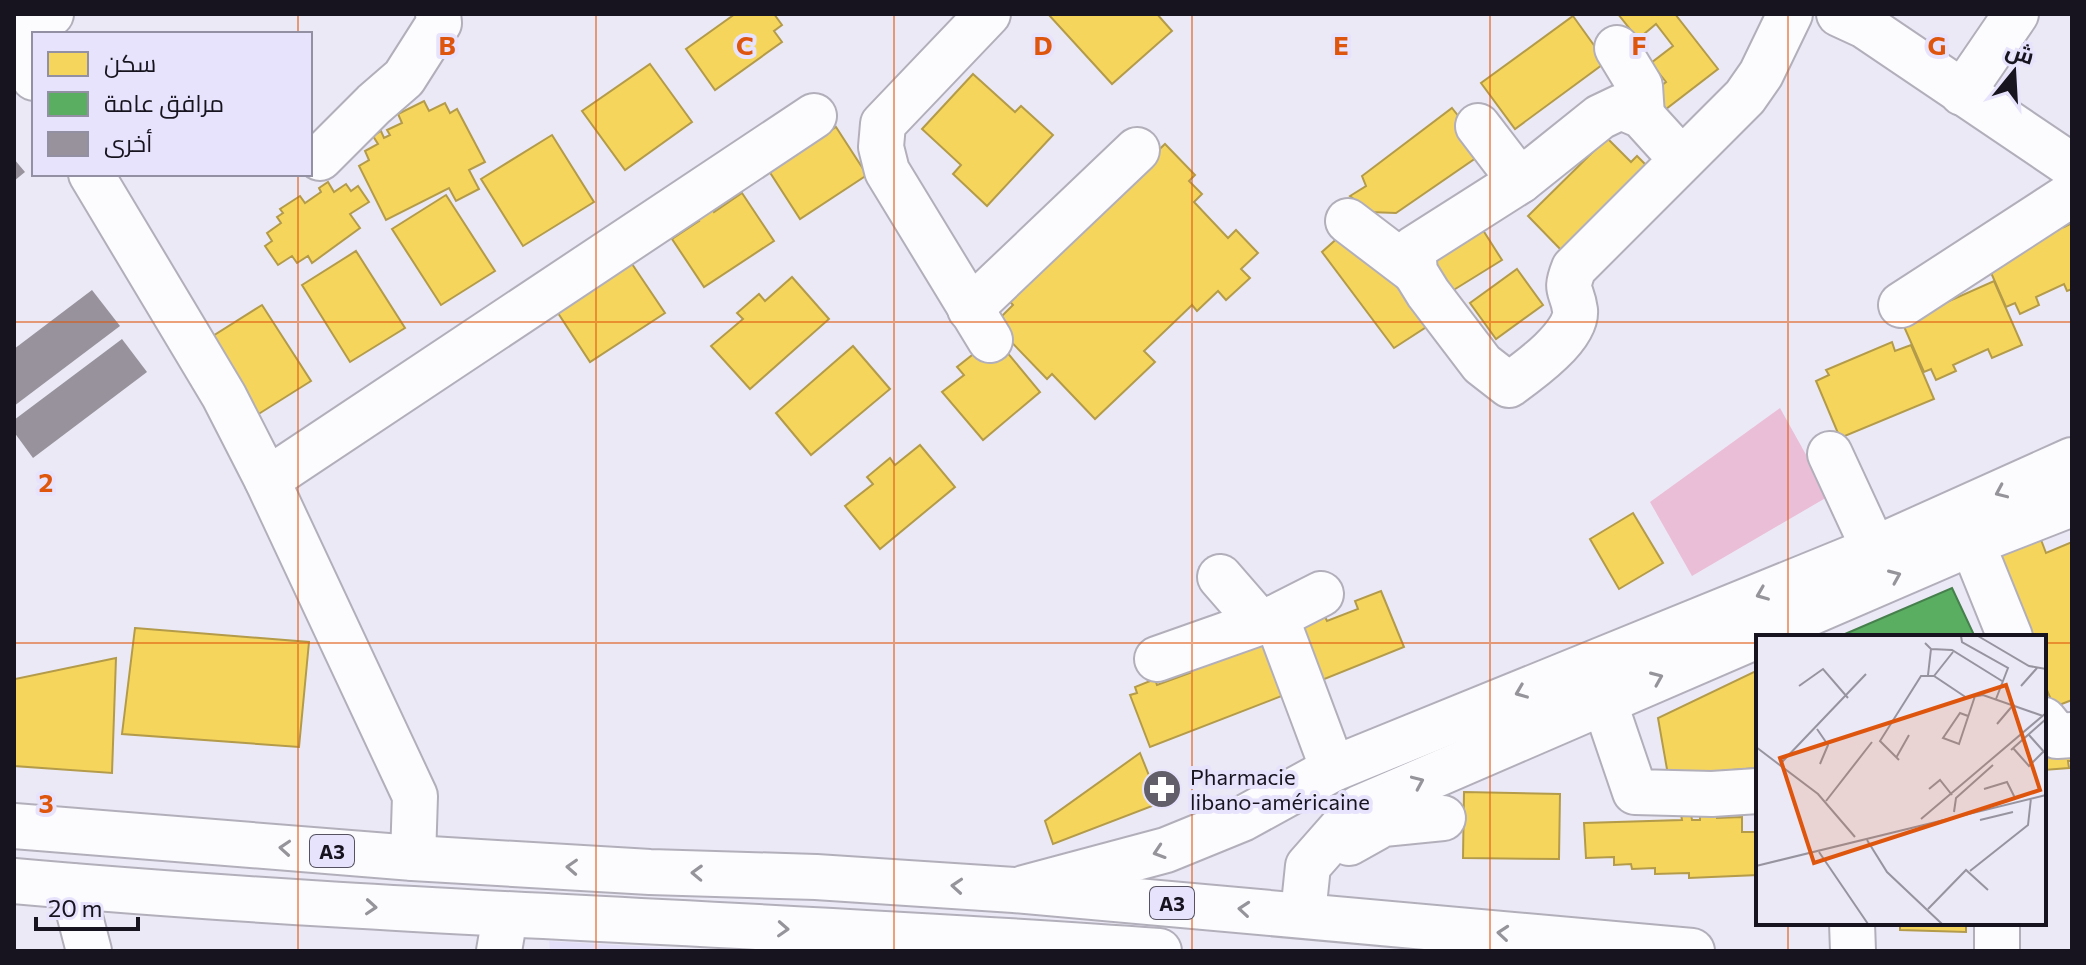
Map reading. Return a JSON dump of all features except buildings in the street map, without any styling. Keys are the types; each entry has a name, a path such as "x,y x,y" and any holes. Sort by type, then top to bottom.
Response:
{"main road":[{"path":"14,36 51,14"},
{"path":"320,158 404,78 439,23 438,14"},
{"path":"988,14 883,124 881,147 887,171 980,324 1137,150"},
{"path":"1348,221 1415,272 1482,364 1509,385 1533,369 1571,329 1576,312 1567,285 1574,268 1745,97 1761,74 1790,14"},
{"path":"1839,14 1865,26 2072,166"},
{"path":"1962,93 2016,14"},
{"path":"14,45 32,75"},
{"path":"1617,48 1640,86 1642,116"},
{"path":"1415,272 1413,249 1520,181 1600,117 1621,107 1642,116 1682,160"},
{"path":"267,480 814,116"},
{"path":"1478,126 1520,181"},
{"path":"92,176 224,396 267,480 415,796 413,858"},
{"path":"1901,305 2072,194"},
{"path":"1830,454 1874,549"},
{"path":"1014,890 1166,850 1242,819 1333,769 1874,549 2072,460"},
{"path":"1758,635 1972,543 2072,504"},
{"path":"1972,543 2009,635"},
{"path":"1220,577 1268,620 1333,769"},
{"path":"1157,659 1268,620 1321,594"},
{"path":"1303,914 1308,866 1359,808 1756,636"},
{"path":"1604,701 1635,792 1712,794 1756,791"},
{"path":"2046,722 2057,736 2072,735"},
{"path":"1616,803 1756,812"},
{"path":"1308,866 1383,824 1443,818"},
{"name":"A3","path":"14,826 413,858 650,872 816,877 1014,890 1692,951"},
{"name":"A3","path":"14,881 502,933 1053,943 1159,951"},
{"path":"72,886 89,951"},
{"path":"1852,925 1853,951"},
{"path":"1997,925 1997,951"}],"shaded area":[{"path":"1780,408 1829,496 1692,576 1650,502"},
{"path":"549,941 719,951 550,951"}],"place":[{"name":"Pharmacie libano-américaine","path":"1162,789"}]}
